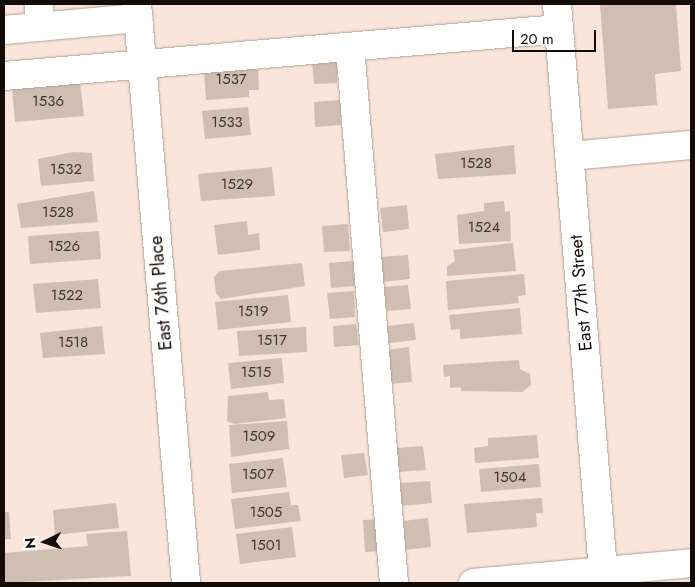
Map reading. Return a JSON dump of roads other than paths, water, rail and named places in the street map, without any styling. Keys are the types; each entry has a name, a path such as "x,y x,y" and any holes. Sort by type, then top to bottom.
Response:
{"street":[{"path":"4,30 39,15 138,11"},
{"name":"East 76th Place","path":"138,11 186,583"},
{"path":"4,76 350,47 558,16"},
{"name":"East 77th Street","path":"558,16 604,577"},
{"path":"350,47 394,583"},
{"path":"570,156 691,145"},
{"path":"473,583 604,577 691,563"}]}
